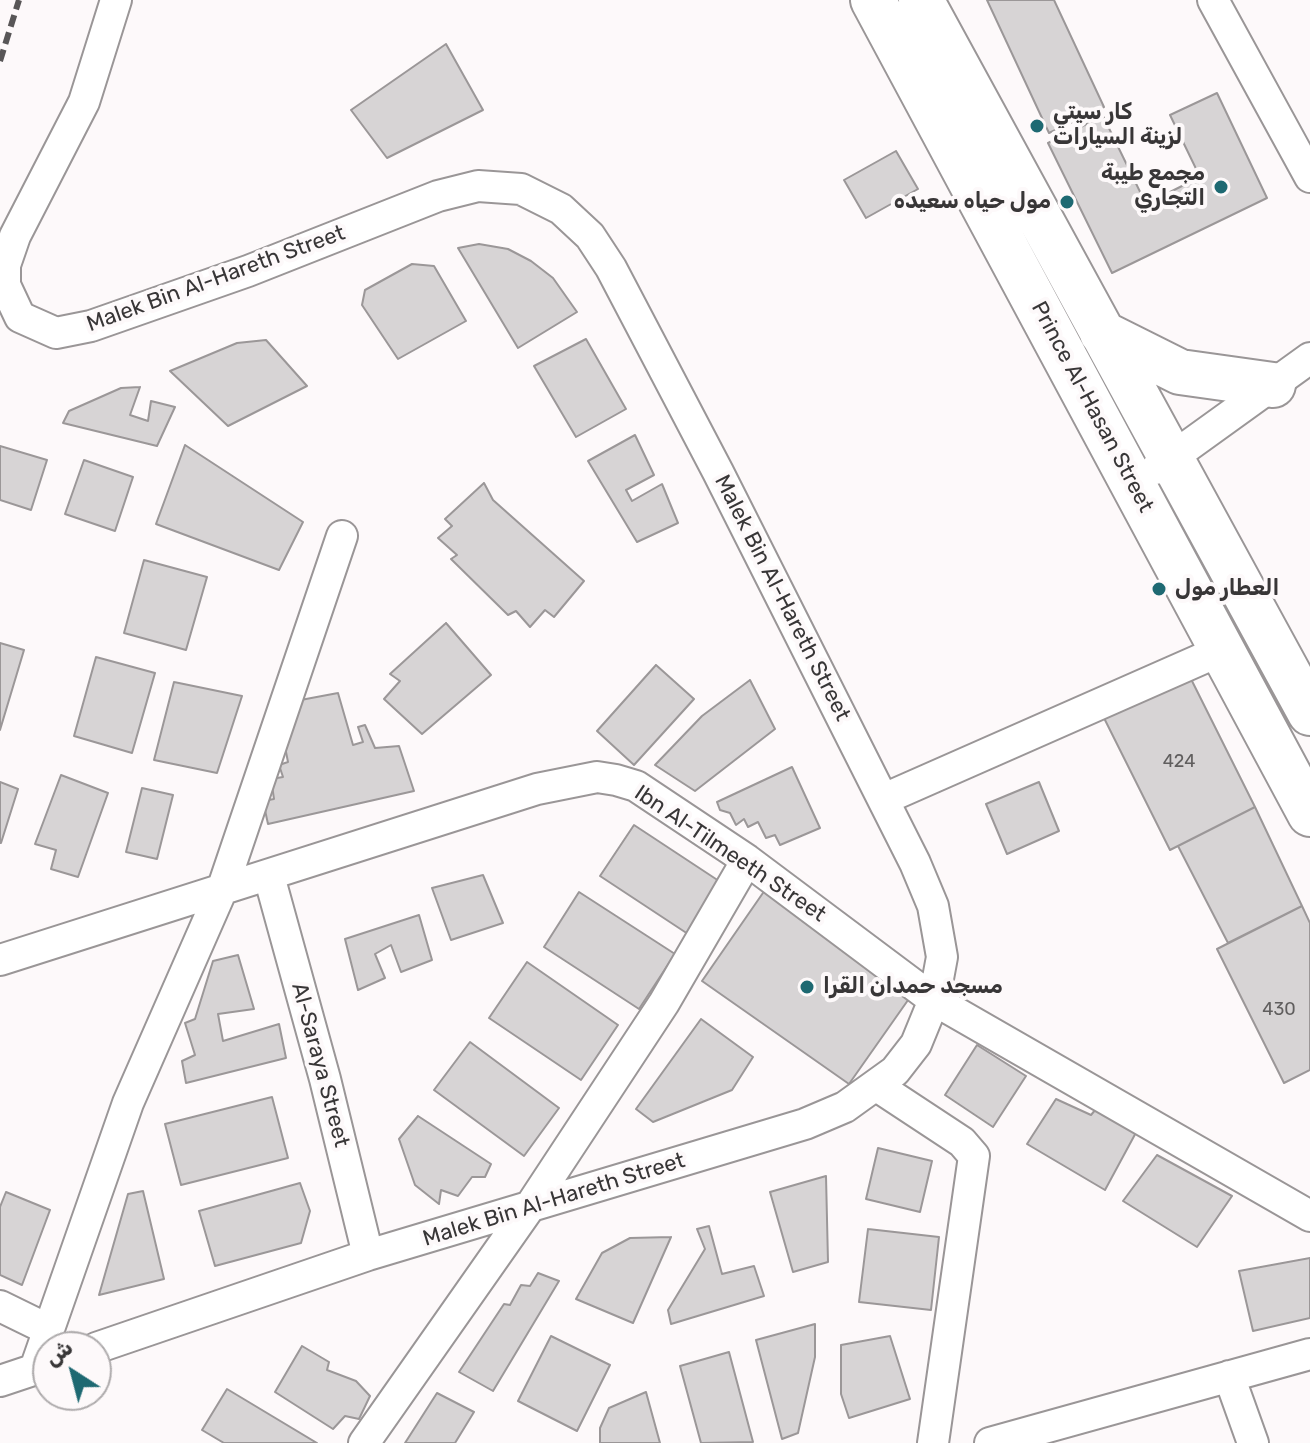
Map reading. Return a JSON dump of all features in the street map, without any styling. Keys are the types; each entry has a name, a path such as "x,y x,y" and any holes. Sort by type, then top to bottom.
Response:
{"highway":[{"name":"Prince Al-Hasan Street","path":"873,0 1310,814"},
{"name":"Prince Al-Hasan Street","path":"921,0 1310,713"},
{"path":"1101,332 1180,372 1273,385"}],"street":[{"name":"Malek Bin Al-Hareth Street","path":"112,1343 368,1255 805,1124 845,1107 877,1086 916,1044 934,1000 942,957 933,906 884,799 646,332 590,236 561,209 521,189 478,186 438,196 248,271 91,326 56,333 20,317 5,285 5,265 15,236 84,102 116,0"},
{"path":"1213,0 1306,163"},
{"path":"1133,484 1310,358"},
{"path":"0,1306 49,1330 128,1103 223,887 342,536"},
{"path":"884,799 1222,650"},
{"name":"Ibn Al-Tilmeeth Street","path":"0,960 537,789 597,777 636,786 747,860 934,1000 1310,1216"},
{"path":"364,1443 529,1208 664,1003 747,860"},
{"name":"Al-Saraya Street","path":"269,876 325,1079 368,1255"},
{"path":"877,1086 962,1142 974,1156 933,1443"},
{"path":"990,1443 1310,1354"},
{"path":"0,1381 32,1370"},
{"path":"1229,1376 1253,1443"}],"building":[{"path":"987,0 1054,0 1104,107 1049,133"},
{"path":"446,44 483,110 387,158 351,110"},
{"name":"مجمع طيبة التجاري","path":"1217,93 1267,198 1112,273 1048,143 1103,116 1146,204 1200,177 1170,115"},
{"path":"896,151 918,189 866,218 844,180"},
{"path":"479,244 508,249 531,261 553,278 577,312 518,348 458,248"},
{"path":"412,264 434,266 466,321 398,359 362,305 365,290"},
{"path":"586,339 626,409 576,437 534,366"},
{"path":"266,340 307,386 228,426 170,371 237,343"},
{"path":"140,387 130,415 148,421 151,401 175,407 157,446 63,423 69,411 121,388"},
{"path":"635,435 654,475 626,490 632,501 662,484 678,523 637,542 588,461"},
{"path":"185,445 303,522 279,570 156,524"},
{"path":"0,446 47,460 31,510 0,500"},
{"path":"84,460 133,477 115,531 65,514"},
{"path":"484,483 493,500 584,581 554,617 545,610 530,627 516,611 508,615 451,559 457,555 438,538 452,526 445,519"},
{"path":"144,560 207,577 186,650 124,633"},
{"path":"446,623 491,675 422,734 384,699 400,681 390,674"},
{"path":"0,643 24,650 0,730"},
{"path":"96,657 155,673 132,753 74,736"},
{"path":"656,665 694,699 634,765 597,731"},
{"path":"1188,673 1255,807 1170,850 1103,716"},
{"path":"750,680 775,729 695,791 655,765 702,716"},
{"path":"174,682 242,696 217,773 154,760"},
{"path":"338,693 353,745 363,742 358,727 365,725 375,748 399,746 414,791 268,824 263,801 274,799 271,779 283,777 279,765 288,762 283,737 292,732 290,702"},
{"path":"792,767 820,828 780,845 775,835 766,838 758,822 748,827 744,819 736,825 730,813 720,810 717,802"},
{"path":"61,775 108,793 78,877 51,869 56,850 35,844"},
{"path":"0,782 18,789 1,843 0,843"},
{"path":"1039,782 1059,831 1007,854 986,804"},
{"path":"142,788 173,795 157,859 126,852"},
{"path":"1255,807 1302,906 1228,943 1178,846"},
{"path":"634,825 722,883 688,934 600,876"},
{"path":"483,875 503,923 451,940 432,888"},
{"name":"مسجد حمدان القرا","path":"765,890 913,993 849,1084 702,981"},
{"path":"579,892 675,954 639,1009 544,947"},
{"path":"1302,906 1310,923 1310,1070 1284,1083 1217,949"},
{"path":"419,915 432,960 401,972 391,945 375,954 385,978 358,990 345,939"},
{"path":"238,955 254,1009 218,1014 223,1041 279,1024 286,1058 186,1083 182,1061 195,1055 185,1023 195,1019 213,961"},
{"path":"527,962 618,1025 581,1080 489,1018"},
{"path":"701,1019 753,1057 732,1090 653,1122 636,1109"},
{"path":"470,1042 559,1108 524,1156 434,1090"},
{"path":"977,1045 1026,1076 993,1127 945,1095"},
{"path":"272,1097 288,1158 181,1185 165,1124"},
{"path":"1056,1099 1091,1115 1101,1103 1139,1127 1105,1190 1027,1144"},
{"path":"418,1116 491,1164 485,1177 472,1177 458,1196 441,1190 439,1204 415,1185 399,1139"},
{"path":"878,1148 932,1161 920,1212 866,1199"},
{"path":"1157,1155 1232,1196 1197,1247 1123,1201"},
{"path":"826,1176 828,1262 793,1272 770,1192"},
{"path":"300,1183 310,1211 301,1243 215,1266 199,1211"},
{"path":"143,1191 164,1279 99,1295 128,1194"},
{"path":"6,1192 50,1210 22,1285 0,1275 0,1207"},
{"path":"709,1226 722,1274 754,1266 764,1296 671,1324 668,1310 705,1249 697,1229"},
{"path":"868,1229 939,1237 931,1310 859,1302"},
{"path":"671,1237 633,1323 576,1299 602,1253 630,1238"},
{"path":"1310,1258 1310,1318 1253,1331 1239,1271"},
{"path":"538,1273 559,1281 493,1391 459,1372 504,1304 510,1305 521,1285 530,1286"},
{"path":"815,1324 815,1357 798,1433 782,1439 756,1340"},
{"path":"551,1336 610,1365 577,1431 518,1401"},
{"path":"890,1336 910,1399 849,1418 841,1394 841,1345"},
{"path":"302,1346 329,1362 327,1370 356,1381 370,1396 359,1419 345,1416 333,1429 275,1392"},
{"path":"729,1352 753,1442 701,1443 680,1366"},
{"path":"227,1389 317,1443 224,1443 202,1430"},
{"path":"646,1392 660,1443 600,1443 600,1428 609,1408"},
{"path":"437,1393 474,1412 455,1443 405,1443"}],"railway":[{"path":"0,61 19,0"}],"place":[{"name":"كار سيتي لزينة السيارات","path":"1037,126"},
{"name":"مجمع طيبة التجاري","path":"1221,187"},
{"name":"مول حياه سعيده","path":"1067,202"},
{"name":"العطار مول","path":"1159,589"},
{"name":"مسجد حمدان القرا","path":"807,987"}]}
